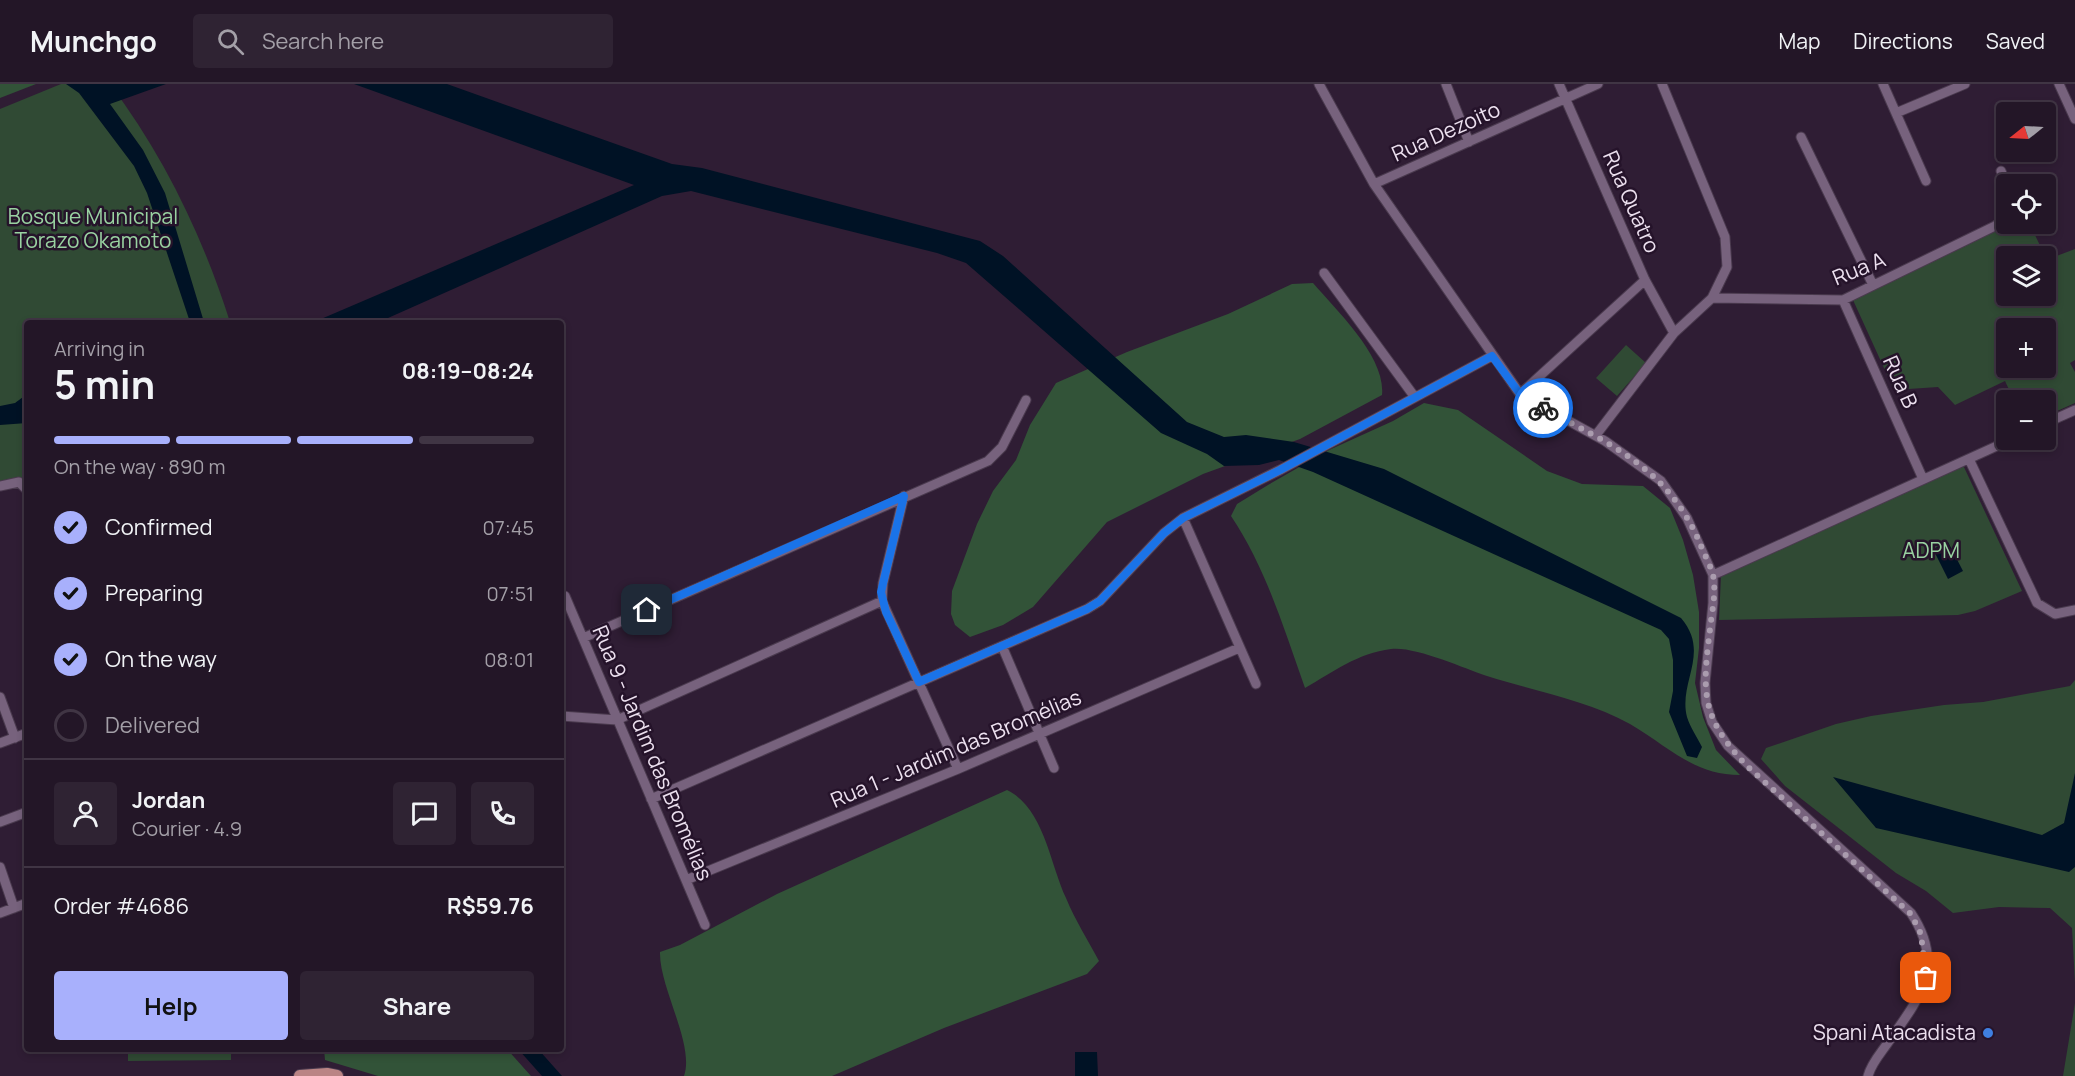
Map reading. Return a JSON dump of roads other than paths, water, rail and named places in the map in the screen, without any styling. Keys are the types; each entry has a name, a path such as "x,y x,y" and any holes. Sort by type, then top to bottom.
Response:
{"main road":[{"path":"300,1076 327,1074 337,1076"}],"street":[{"path":"1319,84 1374,184 1520,394 1596,435 1661,481 1669,490 1694,531 1713,575 1713,603 1705,683 1706,703 1712,722 1728,746 1748,767 1911,914 1921,934 1927,967 1924,988 1868,1076"},
{"path":"1446,84 1469,142"},
{"name":"Rua Quatro","path":"1559,84 1645,280 1674,333"},
{"name":"Rua Dezoito","path":"1374,184 1598,84"},
{"path":"1596,435 1674,333 1712,298 1729,258 1725,237 1662,84"},
{"path":"1883,84 1926,181"},
{"path":"1896,113 1965,84"},
{"path":"2059,84 2075,119"},
{"path":"1801,137 1873,285"},
{"name":"Rua A","path":"1712,298 1843,300 1996,225"},
{"path":"1324,273 1414,396"},
{"path":"1520,394 1645,280"},
{"name":"Rua B","path":"1843,300 1923,479"},
{"path":"651,799 1100,601 1164,533 1183,518 1280,470 1492,356"},
{"path":"583,638 994,456 1006,440 1026,400"},
{"path":"2056,419 2075,410"},
{"path":"1713,575 1996,446"},
{"path":"1968,459 2037,603 2049,612 2075,610"},
{"path":"0,486 10,482 22,482 24,485"},
{"path":"904,496 883,583 882,601 958,769"},
{"path":"1183,518 1256,684"},
{"name":"Rua 9 - Jardim das Bromélias","path":"565,596 705,925"},
{"path":"564,716 617,720 882,601"},
{"path":"1002,646 1054,768"},
{"name":"Rua 1 - Jardim das Bromélias","path":"686,880 958,769 1239,648"},
{"path":"0,697 15,738"},
{"path":"0,743 24,734"},
{"path":"0,822 24,813"},
{"path":"0,867 14,908"},
{"path":"0,913 24,904"}],"water":[{"path":"66,84 166,84 110,104 143,150 165,193 203,320 189,320 147,193 134,166 79,93"},
{"path":"354,84 447,84 672,164 702,168 980,241 1003,256 1187,422 1224,437 1246,435 1294,442 1384,469 1681,618 1690,631 1693,643 1694,655 1685,704 1688,721 1702,747 1697,758 1687,756 1669,712 1673,691 1673,660 1669,639 1661,630 1313,472 1279,460 1259,465 1224,466 1207,454 1161,433 966,263 937,253 691,191 662,196 383,320 319,320 634,185"},
{"path":"24,396 24,423 0,425 0,406 15,403"},
{"path":"1948,542 1963,571 1948,579 1933,549"},
{"path":"2075,773 2075,867 2069,872 1876,828 1833,777 2042,835 2064,823"},
{"path":"521,1052 541,1052 562,1076 542,1076"},
{"path":"1075,1052 1097,1052 1098,1076 1075,1076"}],"place":[{"name":"Spani Atacadista","path":"1988,1033"}],"park label":[{"name":"Bosque Municipal Torazo Okamoto","path":"93,229"},
{"name":"ADPM","path":"1931,551"}]}
